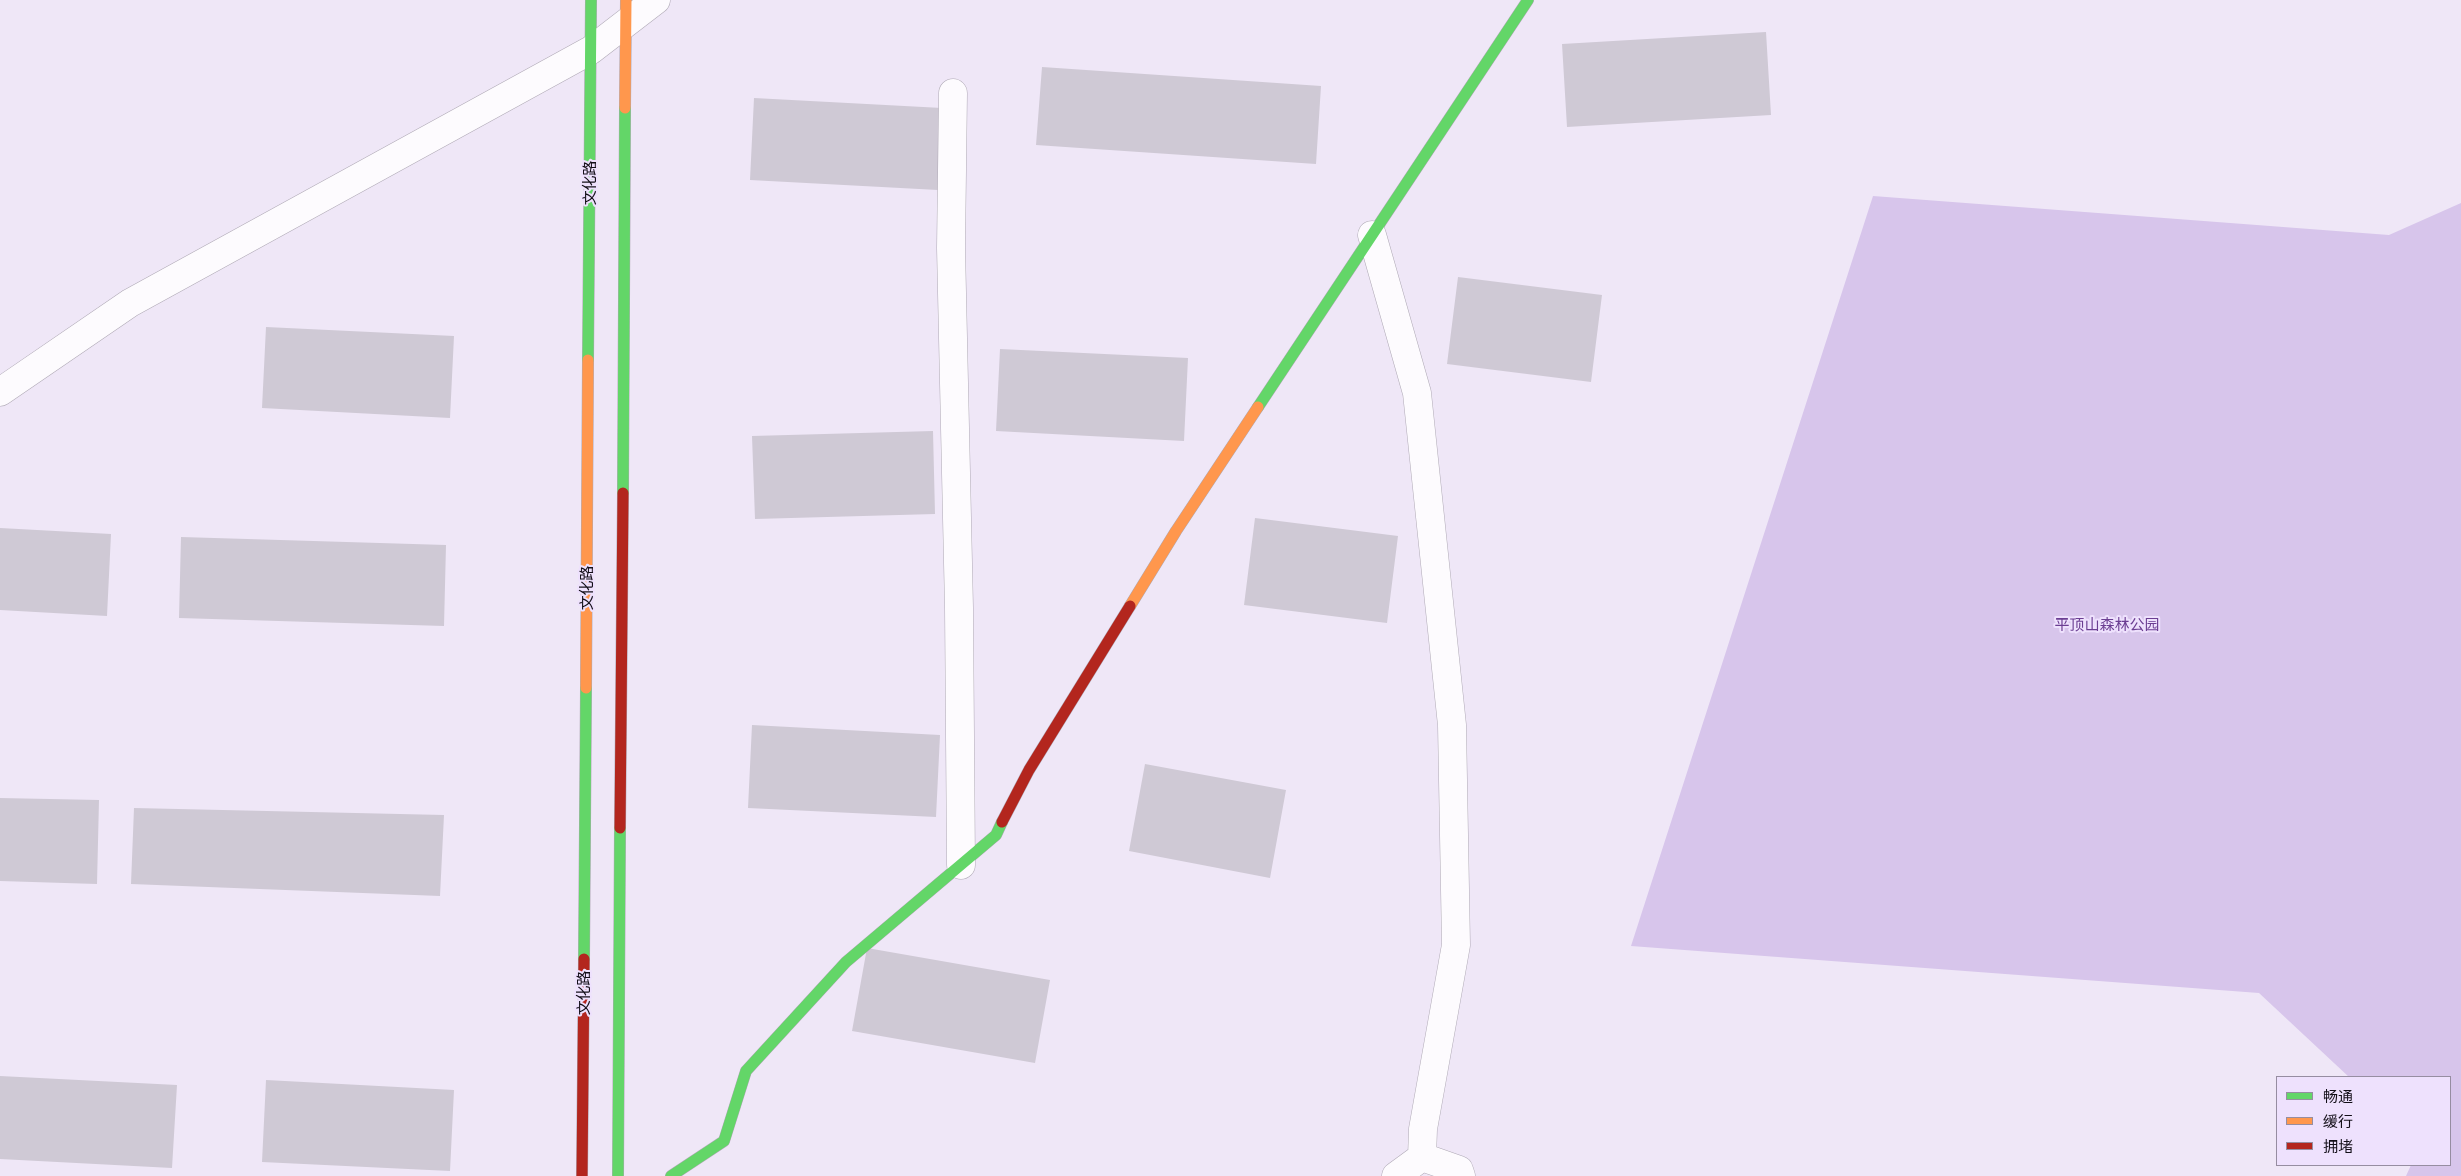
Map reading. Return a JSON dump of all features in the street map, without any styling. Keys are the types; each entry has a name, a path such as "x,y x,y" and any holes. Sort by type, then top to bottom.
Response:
{"street":[{"name":"文化路","path":"582,1176 591,0"},
{"path":"0,392 130,303 591,50 626,11 656,0"},
{"path":"671,1176 724,1141 746,1071 846,962 996,836 1029,770 1176,531 1528,0"},
{"path":"618,1176 626,11"},
{"path":"953,93 951,248 959,608 961,865"},
{"path":"1372,235 1417,393 1452,725 1456,944 1423,1129 1422,1157"},
{"path":"1396,1176 1422,1157"},
{"path":"1422,1157 1459,1170 1460,1176"}],"green space":[{"name":"平顶山森林公园","path":"1873,196 2389,235 2461,203 2461,1176 2406,1176 2411,1166 2451,1166 2451,1076 2348,1076 2259,993 1631,946"}],"building":[{"path":"1766,32 1771,115 1567,127 1562,44"},
{"path":"1042,67 1321,86 1316,164 1036,145"},
{"path":"754,98 942,108 938,190 750,180"},
{"path":"1458,277 1602,295 1591,382 1447,364"},
{"path":"266,327 454,336 450,418 262,408"},
{"path":"1000,349 1188,358 1184,441 996,431"},
{"path":"933,431 935,514 755,519 752,436"},
{"path":"1255,518 1398,536 1387,623 1244,605"},
{"path":"0,528 111,534 107,616 0,610"},
{"path":"181,537 446,545 444,626 179,618"},
{"path":"752,725 940,735 936,817 748,808"},
{"path":"1145,764 1286,790 1270,878 1129,851"},
{"path":"0,798 99,800 97,884 0,881"},
{"path":"134,808 444,815 440,896 131,884"},
{"path":"867,948 1050,980 1035,1063 852,1031"},
{"path":"0,1076 177,1085 172,1168 0,1159"},
{"path":"266,1080 454,1090 450,1171 262,1162"}],"traffic: fast":[{"path":"588,360 591,0"},
{"path":"1258,407 1528,0"},
{"path":"623,493 625,108"},
{"path":"584,959 586,688"},
{"path":"671,1176 724,1141 746,1071 846,962 996,835 1002,822"},
{"path":"618,1176 620,828"}],"traffic: slow":[{"path":"625,108 626,0"},
{"path":"586,688 588,360"},
{"path":"1130,606 1176,531 1258,407"}],"traffic: jam":[{"path":"620,828 623,493"},
{"path":"1002,822 1029,770 1130,606"},
{"path":"582,1176 584,959"}]}
